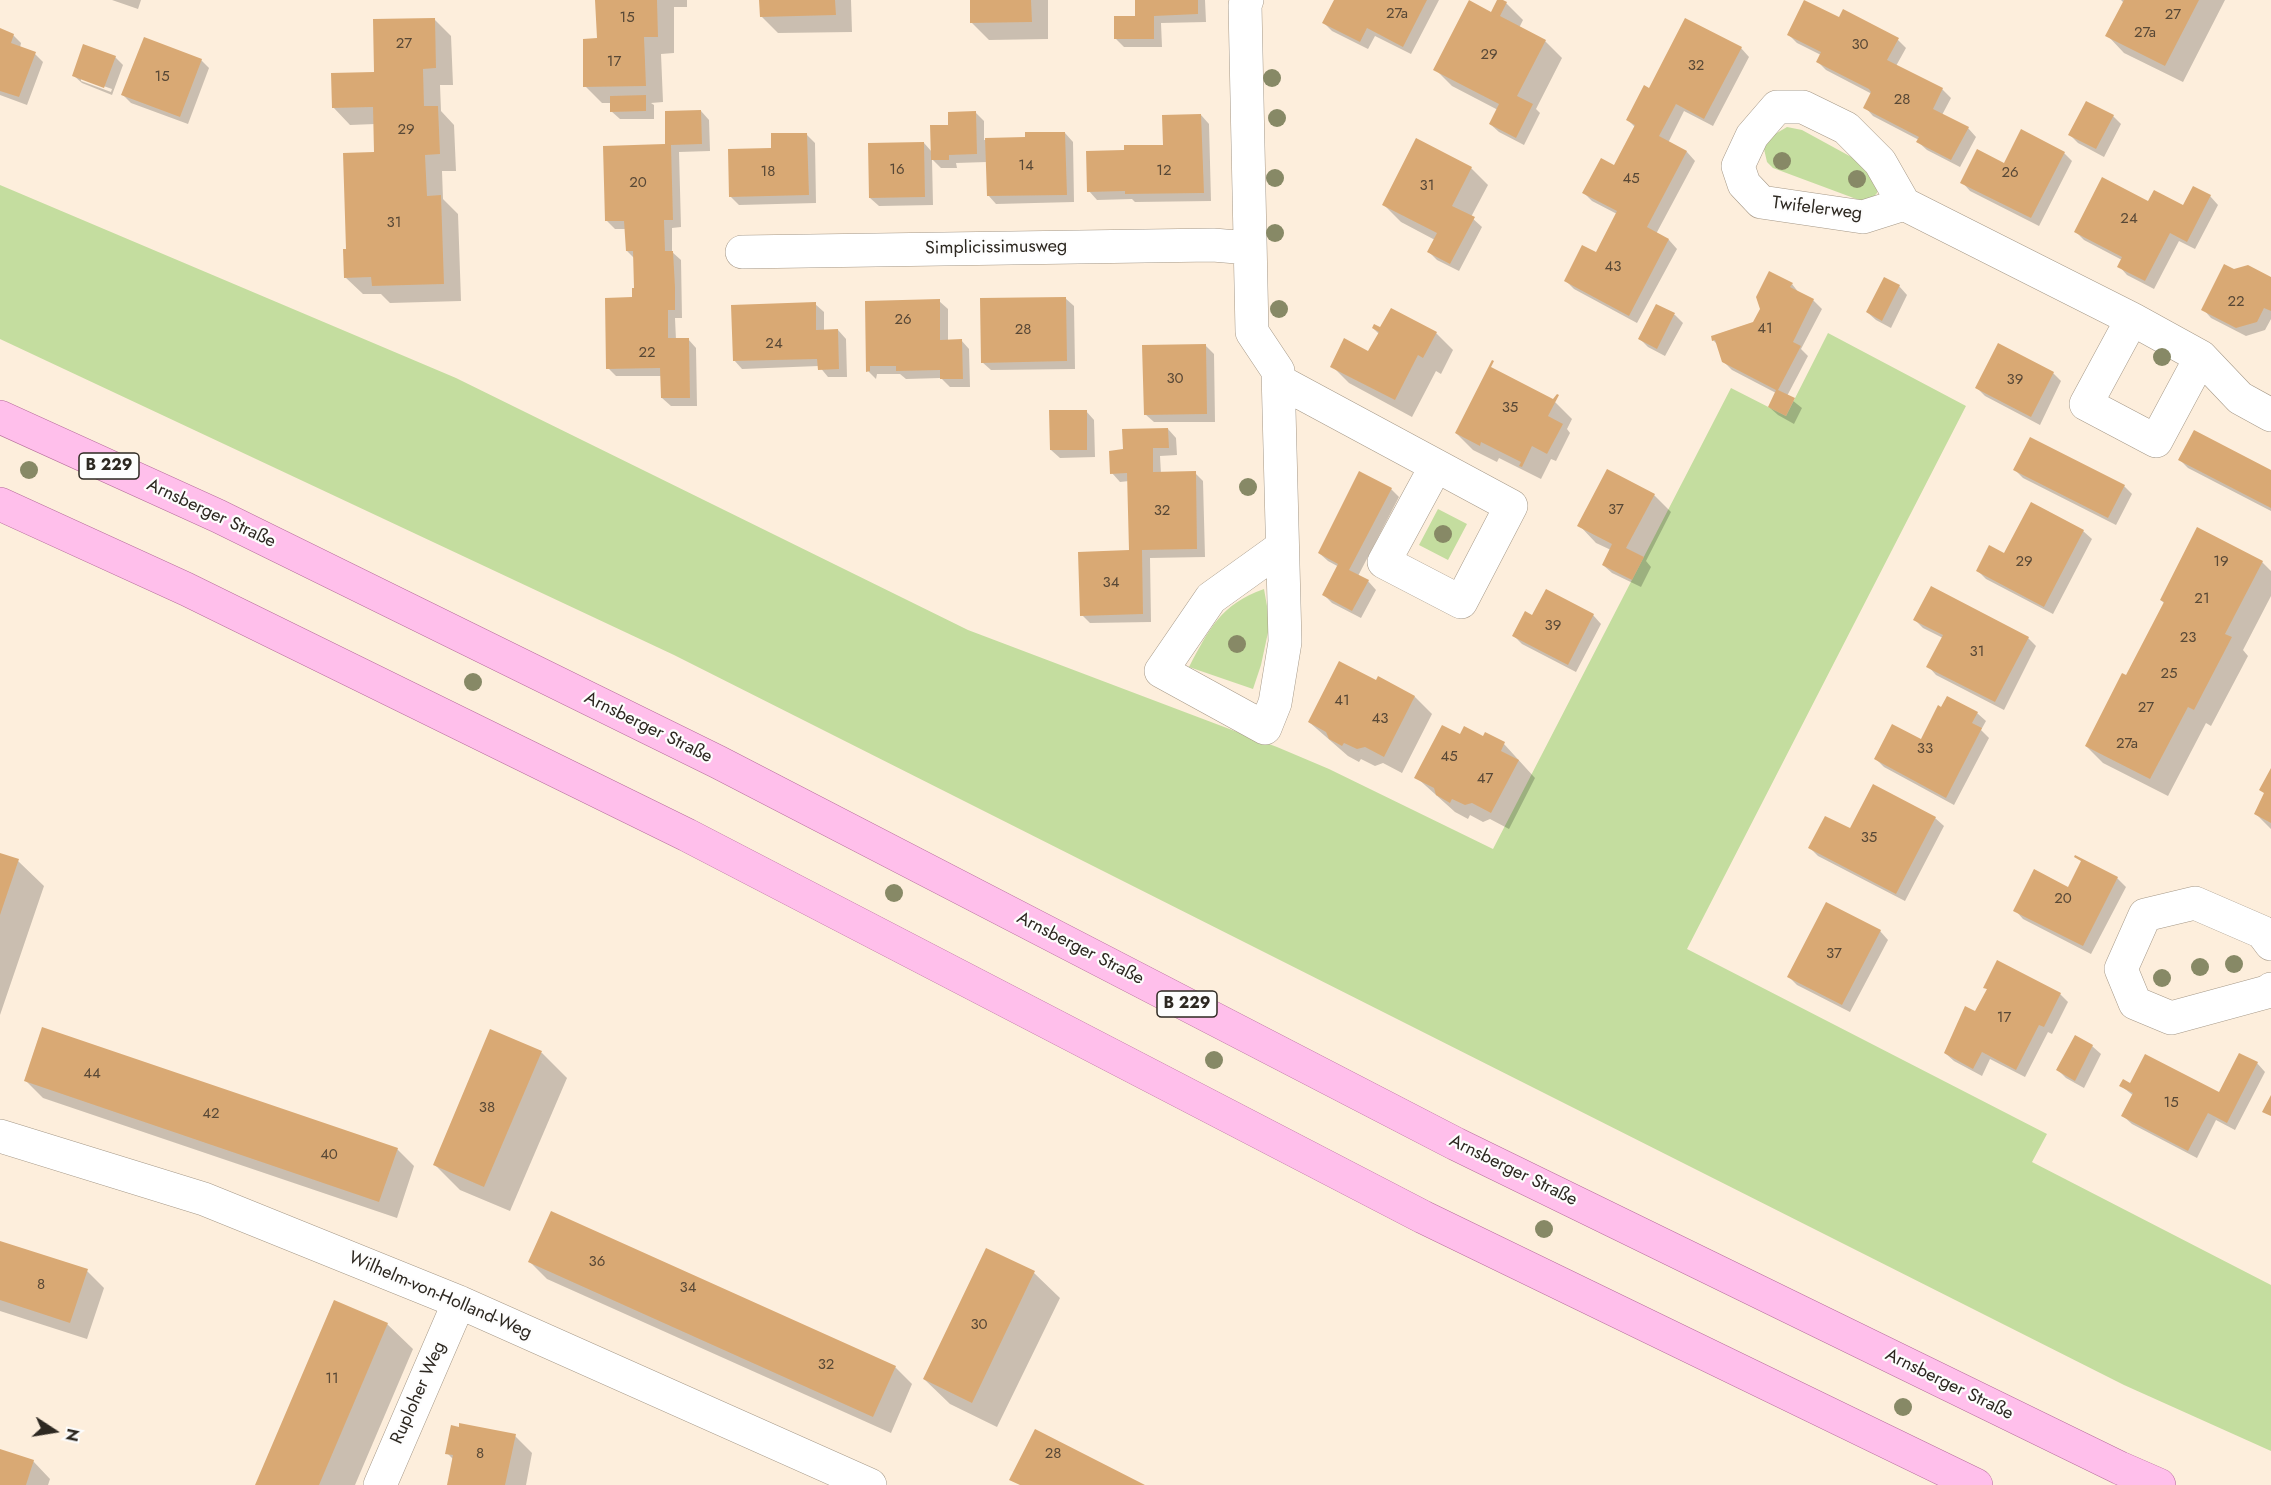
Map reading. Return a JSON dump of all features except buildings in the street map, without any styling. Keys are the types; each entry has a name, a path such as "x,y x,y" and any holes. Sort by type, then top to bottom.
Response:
{"main road":[{"name":"Arnsberger Straße","path":"0,417 218,516 707,757 1456,1144 2159,1485"},
{"path":"0,504 186,590 687,835 1423,1217 1976,1485"}],"street":[{"path":"1247,0 1245,5 1252,332 1278,371 1279,381 1285,642 1275,703 1265,728 1161,670 1210,598 1282,547"},
{"name":"Twifelerweg","path":"1777,107 1803,107 1846,128 1880,162 1904,204 1863,217 1761,202 1744,184 1738,166 1752,136 1777,107"},
{"path":"1904,204 2201,357 2240,398 2271,415"},
{"name":"Simplicissimusweg","path":"742,252 1213,245 1249,248"},
{"path":"2132,320 2086,404 2156,441 2201,357"},
{"path":"1279,381 1436,465"},
{"path":"2271,944 2262,932 2195,903 2145,915 2121,969 2135,1003 2171,1018 2271,989"},
{"name":"Wilhelm-von-Holland-Weg","path":"0,1136 204,1199 459,1302 870,1485"},
{"name":"Ruploher Weg","path":"380,1485 459,1302"}],"green space":[{"path":"1787,127 1802,130 1866,165 1878,182 1877,193 1870,201 1859,200 1773,168 1767,162 1764,149 1770,137"},
{"path":"0,185 456,378 968,630 1277,747 1329,769 1493,849 1731,388 1786,416 1828,333 1966,406 1687,949 2047,1134 2032,1162 2271,1285 2271,1451 2124,1385 674,655 0,339"},
{"path":"1438,509 1467,524 1448,560 1419,545"},
{"path":"1264,589 1270,623 1253,689 1189,667 1210,629 1226,610 1249,595"}]}
